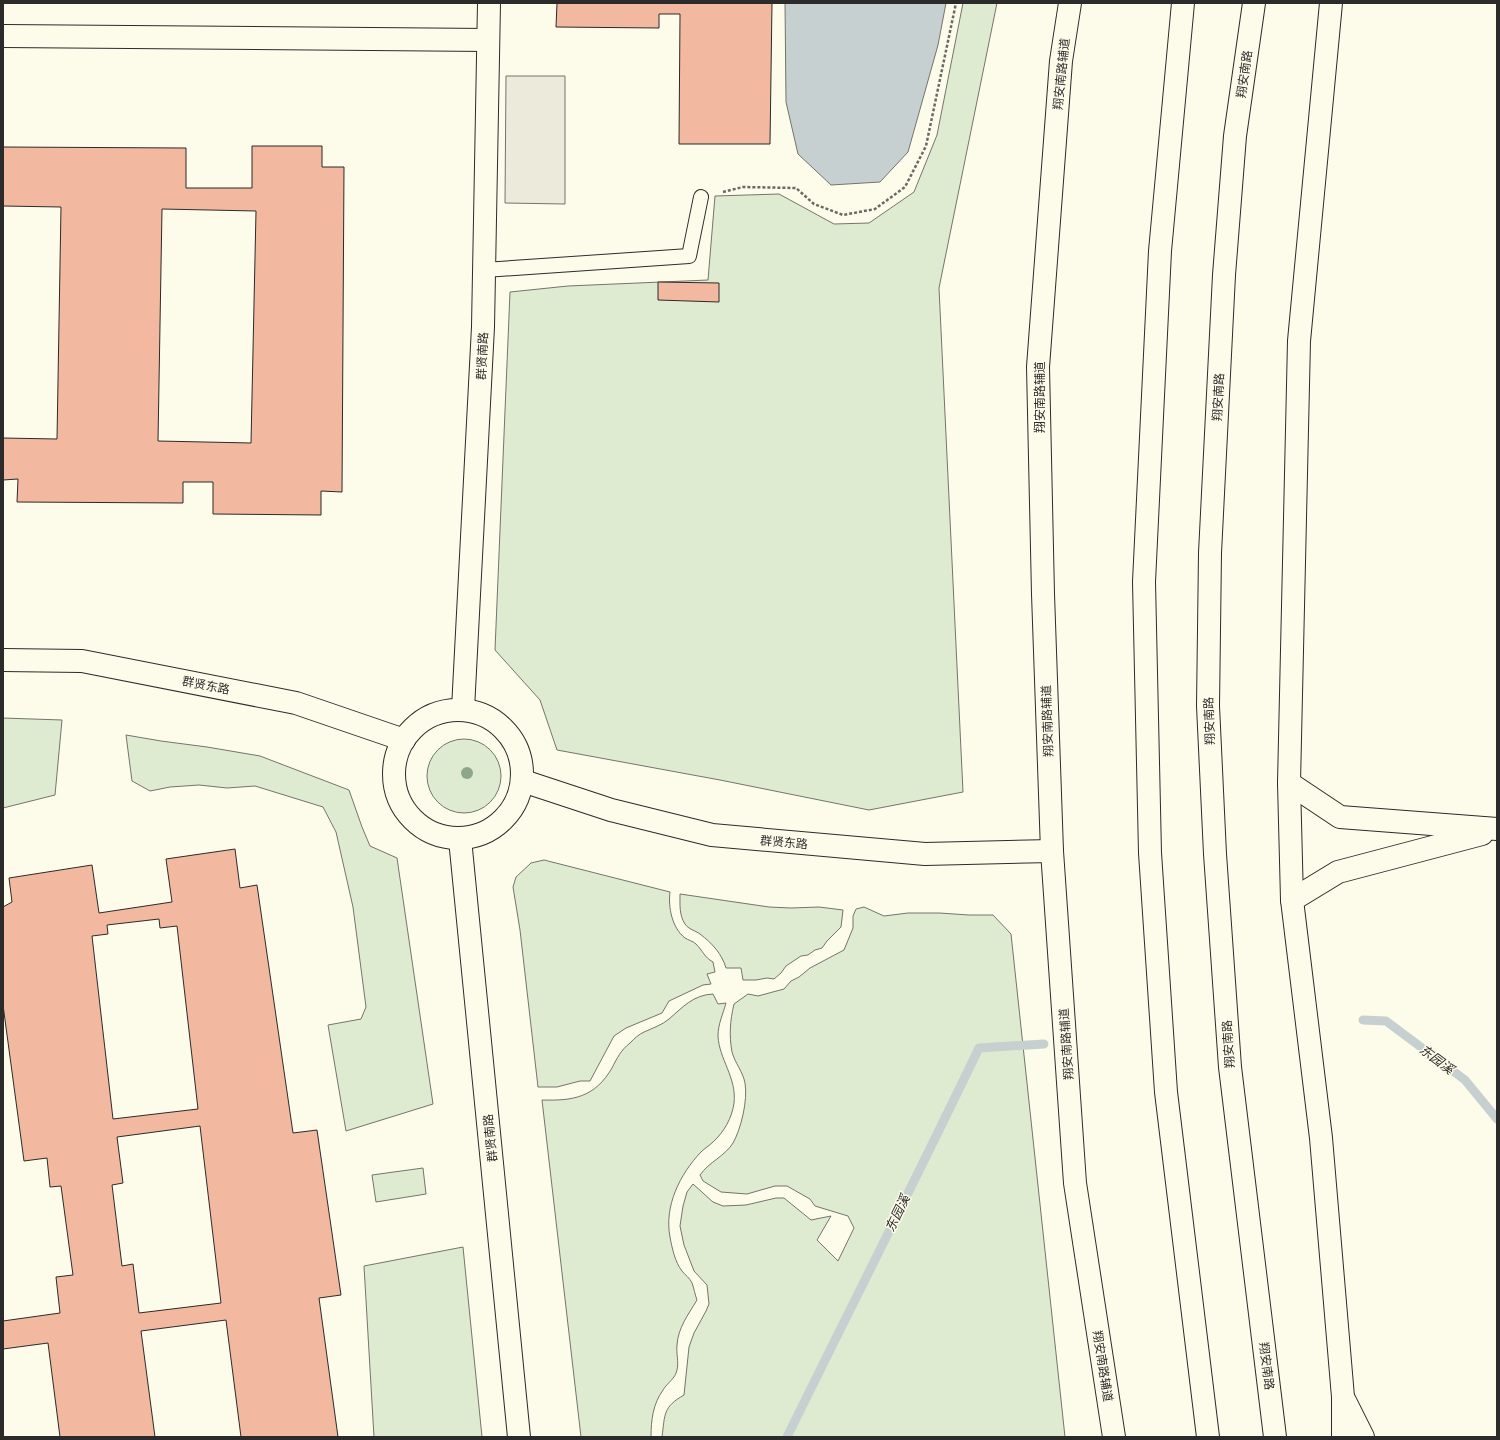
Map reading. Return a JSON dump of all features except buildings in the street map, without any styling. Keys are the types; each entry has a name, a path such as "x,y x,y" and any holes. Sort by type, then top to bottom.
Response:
{"main road":[{"name":"群贤南路","path":"463,709 483,326 489,3"},
{"name":"翔安南路辅道","path":"1070,3 1061,61 1038,367 1043,594 1052,851 1075,1183 1114,1437"},
{"path":"1183,3 1160,250 1144,582 1150,853 1166,1092 1208,1437"},
{"name":"翔安南路","path":"1254,3 1235,136 1224,275 1210,553 1208,706 1215,854 1230,1068 1276,1437"},
{"path":"1331,3 1299,341 1289,783 1292,900 1321,1138 1343,1397 1349,1437"},
{"path":"3,36 488,40"},
{"name":"群贤东路","path":"3,660 82,661 296,703 404,740"},
{"path":"463,709 489,717 505,729 517,747 523,781 517,803 504,821 485,834 460,839 437,836 415,823 401,805 394,783 395,760 404,740 418,723 438,712 463,709"},
{"name":"群贤东路","path":"523,781 611,810 712,835 925,854 1052,851"},
{"path":"1289,783 1340,817 1497,830"},
{"path":"1292,900 1338,872 1497,830"},
{"name":"群贤南路","path":"460,839 519,1437"},
{"path":"1343,1397 1343,1437"},
{"path":"1343,1397 1363,1437"}],"lane":[{"path":"484,270 689,256 701,197"}],"path":[{"path":"701,197 743,187 796,188 814,204 843,215 875,209 905,187 926,146 956,3"}],"green space":[{"path":"963,3 997,3 939,288 963,792 869,810 720,780 557,750 540,700 495,650 510,292 568,286 708,280 715,196 779,194 834,224 869,223 914,192 937,135"},
{"path":"3,718 62,720 55,795 3,808"},
{"path":"126,735 260,756 349,790 370,846 397,858 433,1104 346,1131 328,1025 361,1019 366,1007 353,907 336,832 323,807 255,786 227,788 199,785 170,787 150,791 132,781"},
{"path":"464,739 478,742 490,750 498,762 501,776 498,790 490,802 478,810 464,813 450,810 438,802 430,790 427,776 430,762 438,750 450,742"},
{"path":"544,860 670,892 670,911 677,929 685,938 696,944 713,962 715,972 707,974 711,984 703,985 669,1001 662,1013 626,1028 614,1036 590,1081 580,1081 557,1087 538,1087 520,930 513,887 516,877 531,863"},
{"path":"680,894 769,907 819,907 843,910 841,927 822,948 815,950 808,955 801,956 786,966 774,979 767,978 743,980 741,968 726,968 719,953 709,941 686,926 681,913"},
{"path":"864,907 884,916 908,913 993,915 1011,934 1065,1437 662,1437 666,1412 672,1403 684,1395 689,1347 694,1333 709,1304 707,1285 694,1271 684,1245 680,1226 687,1192 693,1184 713,1202 723,1206 746,1205 776,1198 784,1198 811,1220 831,1216 817,1240 838,1261 854,1228 848,1216 815,1206 810,1199 787,1186 775,1186 747,1194 721,1192 703,1181 700,1175 708,1166 730,1148 739,1130 743,1114 746,1098 745,1083 743,1075 733,1056 730,1040 734,1004 748,994 758,996 784,989 791,981 799,977 810,968 844,950 853,928 853,916 856,909"},
{"path":"713,994 718,1004 726,1003 718,1036 721,1053 733,1085 734,1103 724,1129 717,1138 693,1161 680,1180 675,1191 669,1214 670,1237 673,1250 680,1267 692,1283 697,1300 679,1333 677,1370 675,1376 665,1387 657,1401 651,1424 651,1437 581,1437 542,1100 564,1100 583,1095 591,1091 605,1078 622,1051 638,1035 663,1023 694,999"},
{"path":"423,1168 426,1194 376,1202 372,1175"},
{"path":"463,1247 482,1437 374,1437 364,1266"}],"shaded area":[{"path":"785,3 946,3 938,45 908,152 880,182 831,185 798,154 786,102"},
{"path":"506,76 565,76 565,204 505,203"}],"waterway":[{"name":"东园溪","path":"1363,1020 1386,1021 1465,1080 1497,1119"},
{"name":"东园溪","path":"787,1437 979,1048 1044,1044"}]}
